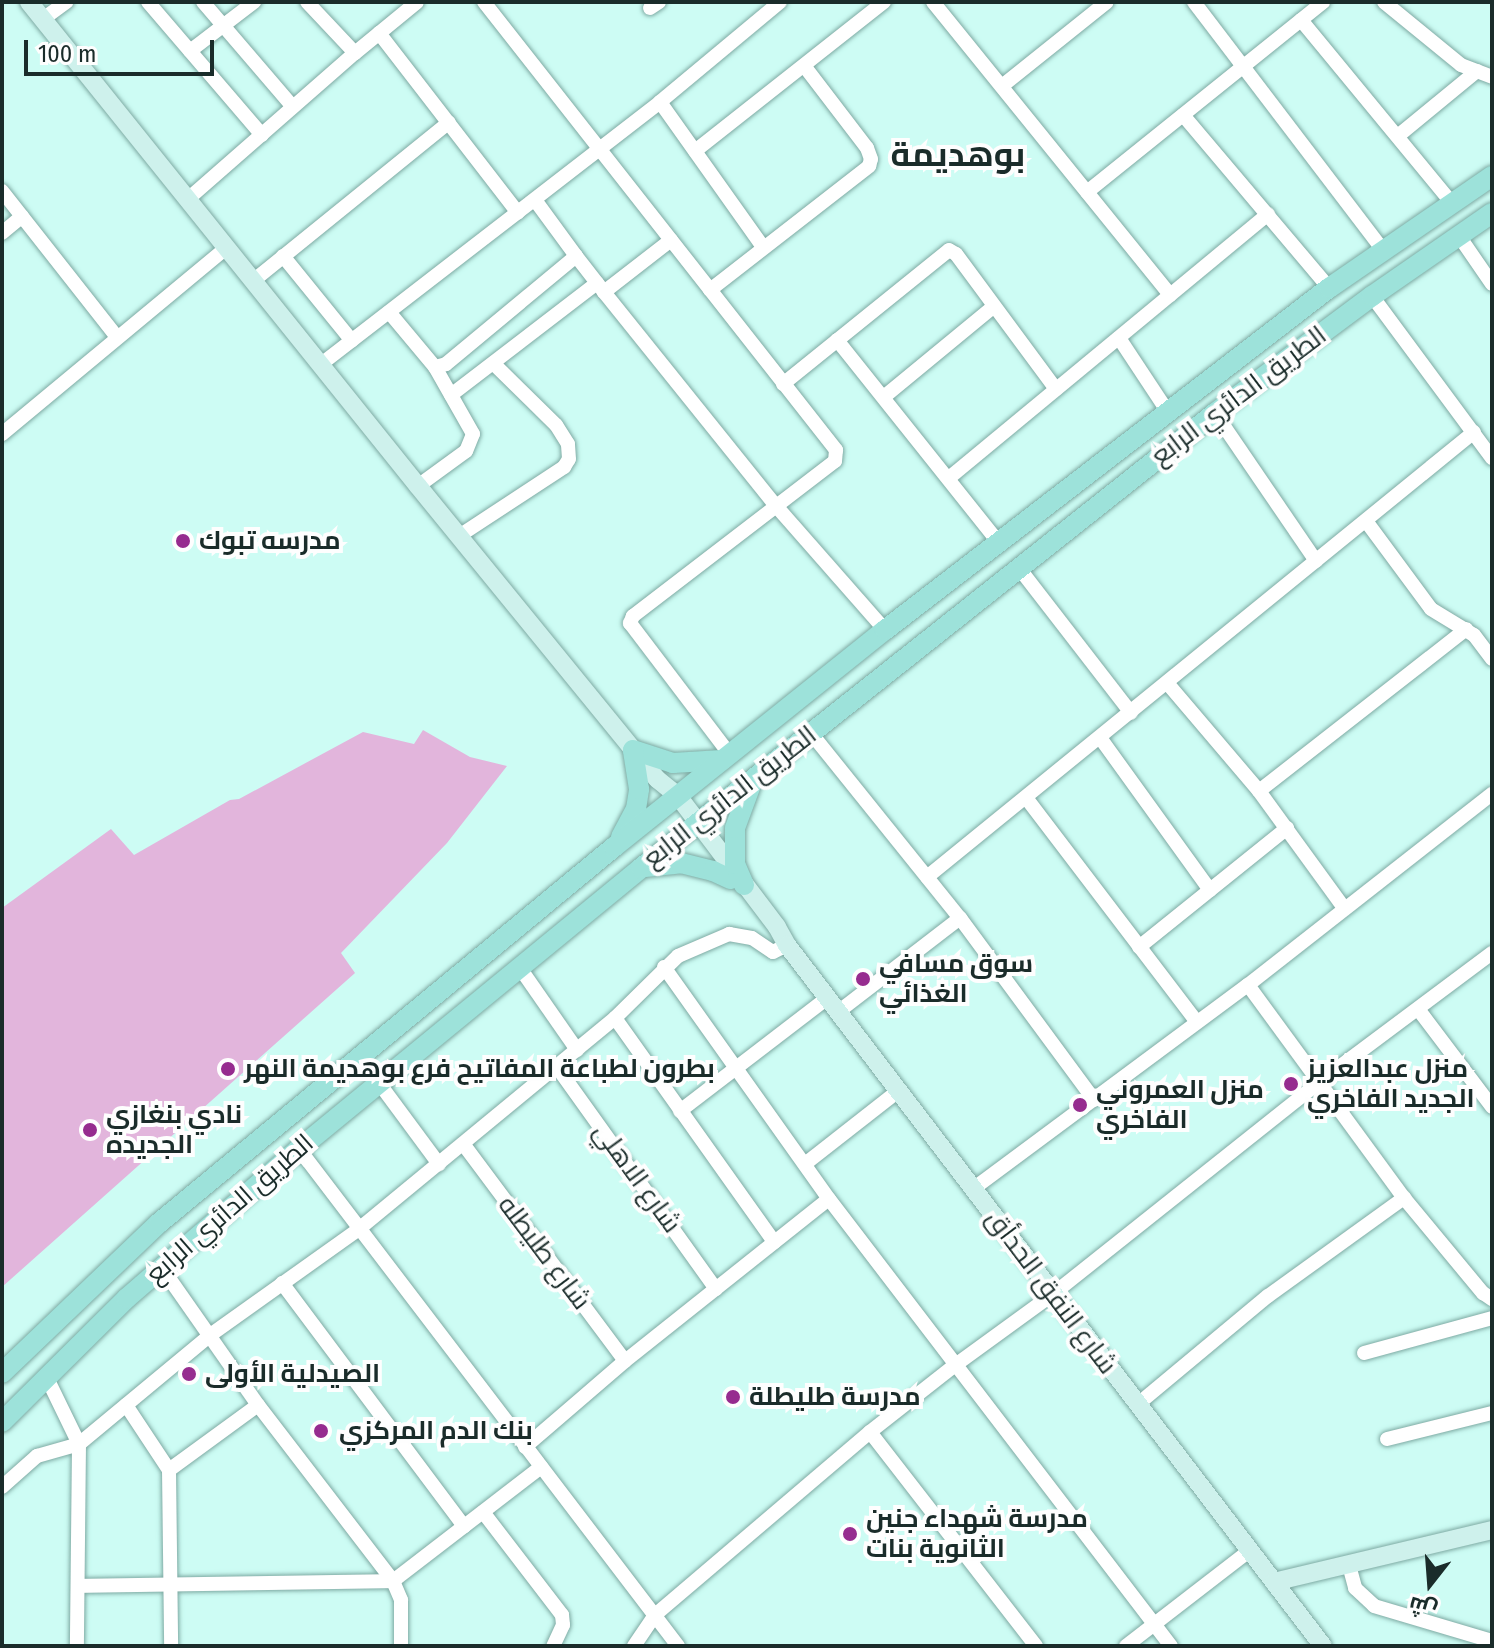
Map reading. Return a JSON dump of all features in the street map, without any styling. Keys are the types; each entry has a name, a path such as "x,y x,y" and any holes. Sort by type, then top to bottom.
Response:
{"main road":[{"name":"شارع النفق الحدأق","path":"29,2 674,799 772,932 784,941 1323,1646"},
{"name":"الطريق الدائري الرابع","path":"2,1373 159,1223 614,847 885,630 1329,288 1492,176"},
{"name":"الطريق الدائري الرابع","path":"2,1422 46,1376 162,1268 299,1149 641,868 1215,413 1372,296 1492,213"},
{"path":"1098,465 1117,490"},
{"path":"614,847 636,809 639,789 633,750 673,763 729,757"},
{"path":"737,882 735,828 754,778"},
{"path":"641,868 681,863 713,871 737,882"},
{"path":"1274,1582 1492,1530"}],"street":[{"path":"43,19 66,2"},
{"path":"148,2 262,135"},
{"path":"203,2 293,107"},
{"path":"190,51 225,28 254,2"},
{"path":"307,2 355,53"},
{"path":"188,199 417,2"},
{"path":"484,2 838,456 633,616 630,623 729,757"},
{"path":"695,151 884,2"},
{"path":"933,2 1170,295"},
{"path":"1002,86 1089,7 1107,2"},
{"path":"1194,2 1383,250"},
{"path":"1087,192 1323,2"},
{"path":"1384,2 1435,40 1449,56 1492,77"},
{"path":"320,365 660,102 773,4"},
{"path":"1301,20 1452,203"},
{"path":"379,33 518,213"},
{"path":"710,290 869,166 871,159 867,148 805,67"},
{"path":"1399,135 1477,71"},
{"path":"660,102 763,247"},
{"path":"1183,115 1329,288"},
{"path":"253,281 449,122"},
{"path":"2,191 117,337"},
{"path":"535,200 600,288 776,506 885,630"},
{"path":"949,478 1268,214"},
{"path":"2,233 22,216"},
{"path":"1459,236 1492,284"},
{"path":"451,395 671,240"},
{"path":"2,434 227,247"},
{"path":"783,384 949,250 1056,389"},
{"path":"283,256 352,341"},
{"path":"435,367 446,364 576,256"},
{"path":"1372,296 1492,458"},
{"path":"885,396 994,306"},
{"path":"389,312 435,367 473,434 471,445 418,486"},
{"path":"1119,338 1168,412"},
{"path":"837,340 885,396 998,542"},
{"path":"459,536 564,467 569,459 568,444 556,425 493,363"},
{"path":"1215,413 1316,561"},
{"path":"927,877 1101,739 1474,432"},
{"path":"1366,521 1431,609 1466,629 1492,659"},
{"path":"1019,568 1131,713"},
{"path":"1259,791 1466,629"},
{"path":"1168,684 1259,791 1344,908"},
{"path":"811,733 960,918 1094,1100"},
{"path":"1101,739 1210,890"},
{"path":"973,1189 1248,985 1487,798 1492,814"},
{"path":"1027,799 1197,1022"},
{"path":"1139,947 1287,828"},
{"path":"680,1111 735,1070 960,918"},
{"path":"2,1487 37,1456 79,1444 209,1336 359,1229 615,1018 678,956 729,934 752,938 773,952 784,941"},
{"path":"634,1646 655,1615 870,1432 1053,1294 1318,1083 1492,953"},
{"path":"664,967 829,1199 1171,1646"},
{"path":"520,968 577,1050"},
{"path":"1248,985 1404,1198 1492,1299"},
{"path":"1418,1009 1492,1107"},
{"path":"615,1018 774,1242"},
{"name":"شارع الاهلي","path":"557,1067 716,1289"},
{"path":"379,1083 439,1164"},
{"path":"805,1164 898,1091"},
{"name":"شارع طليطله","path":"464,1145 625,1361"},
{"path":"299,1149 678,1646"},
{"path":"1137,1405 1268,1296 1404,1198"},
{"path":"525,1447 625,1361 829,1199"},
{"path":"162,1268 258,1405 393,1581 401,1600 401,1646"},
{"path":"282,1283 464,1526"},
{"path":"1364,1353 1492,1318"},
{"path":"46,1376 79,1444 77,1646"},
{"path":"126,1405 169,1470 171,1646"},
{"path":"169,1470 258,1405"},
{"path":"1387,1439 1492,1413"},
{"path":"870,1432 1036,1646"},
{"path":"79,1586 393,1581 541,1467"},
{"path":"483,1512 562,1615 563,1625 553,1646"},
{"path":"1126,1646 1249,1551"},
{"path":"1349,1565 1355,1588 1374,1606 1492,1641"}],"shaded area":[{"name":"نادي بنغازي الجديده","path":"423,730 470,757 507,766 447,843 341,953 355,973 2,1287 2,908 111,829 134,855 230,800 239,799 363,732 414,744"}],"place":[{"name":"مدرسه تبوك","path":"183,541"},
{"name":"سوق مسافي الغذائي","path":"863,979"},
{"name":"بطرون لطباعة المفاتيح فرع بوهديمة النهر","path":"228,1069"},
{"name":"منزل عبدالعزيز الجديد الفاخري","path":"1291,1084"},
{"name":"منزل العمروني الفاخري","path":"1080,1105"},
{"name":"نادي بنغازي الجديده","path":"90,1130"},
{"name":"الصيدلية الأولى","path":"189,1374"},
{"name":"مدرسة طليطلة","path":"733,1397"},
{"name":"بنك الدم المركزي","path":"321,1431"},
{"name":"مدرسة شهداء جنين الثانوية بنات","path":"850,1534"}],"district":[{"name":"بوهديمة","path":"958,155"}]}
